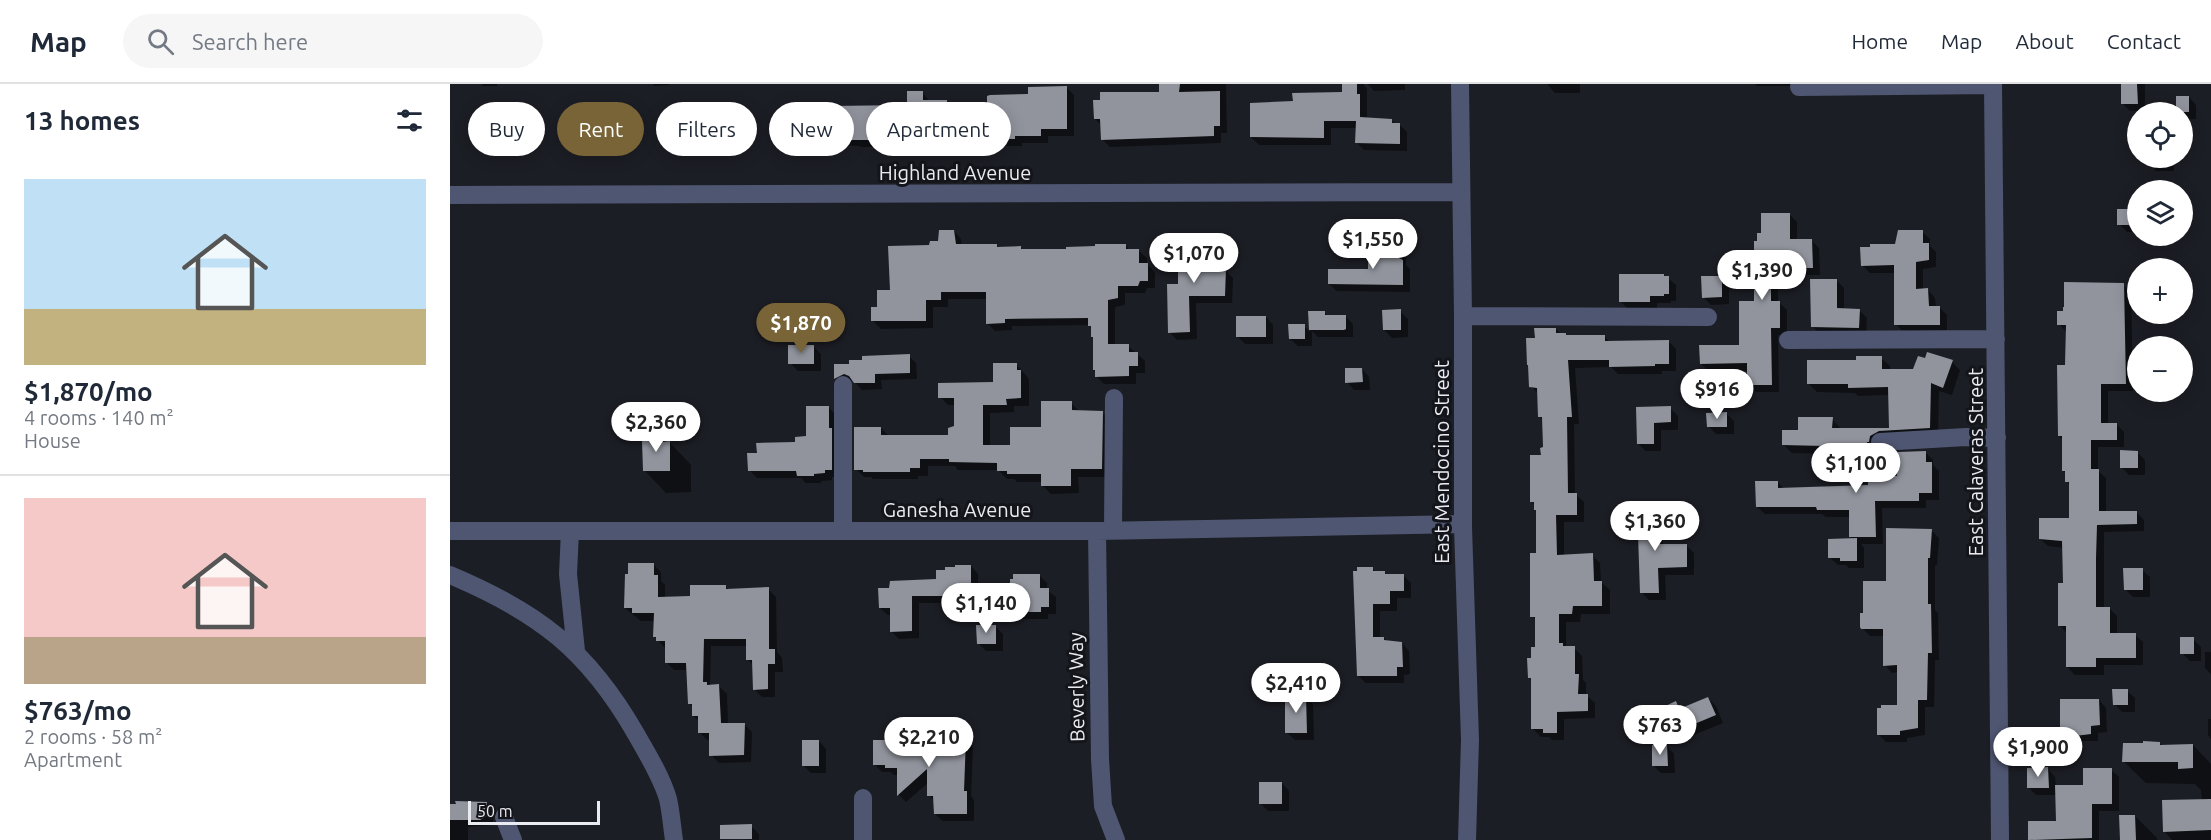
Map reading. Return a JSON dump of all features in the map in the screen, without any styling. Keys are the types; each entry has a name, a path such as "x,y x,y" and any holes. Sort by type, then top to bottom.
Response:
{"street":[{"name":"East Mendocino Street","path":"1460,84 1463,524 1470,740 1467,840"},
{"path":"1799,87 1993,84"},
{"name":"East Calaveras Street","path":"1993,84 2000,840"},
{"name":"Highland Avenue","path":"450,195 1460,192"},
{"path":"1463,316 1708,317"},
{"path":"1788,340 1996,339"},
{"path":"843,385 843,531"},
{"name":"Beverly Way","path":"1114,398 1105,530 1100,759 1103,806 1116,840"},
{"path":"1880,442 1997,438"},
{"name":"Ganesha Avenue","path":"450,531 1105,530 1463,524"},
{"path":"570,531 568,574 576,651"},
{"path":"450,575 519,609 543,624 576,651 597,674 620,705 645,749 668,799 674,840"},
{"path":"863,798 863,840"},
{"path":"504,817 513,840"}],"building":[{"path":"1159,84 1180,84 1179,92 1220,91 1220,126 1214,126 1214,136 1101,140 1100,119 1094,119 1093,100 1100,100 1100,92 1159,92"},
{"path":"1342,84 1357,84 1357,94 1360,94 1360,117 1392,119 1392,123 1400,123 1400,144 1355,143 1356,121 1324,121 1324,138 1250,137 1250,103 1293,101 1292,93 1342,92"},
{"path":"2121,84 2137,84 2138,102 2121,104"},
{"path":"1067,86 1067,129 1041,129 1041,136 1015,136 1015,139 1011,139 1011,102 987,102 987,96 1028,94 1028,87"},
{"path":"907,91 923,91 923,100 947,100 947,102 907,102"},
{"path":"2176,96 2189,96 2189,102 2176,102"},
{"path":"854,106 866,106 866,140 854,140"},
{"path":"2117,209 2127,209 2127,225 2117,225"},
{"path":"1761,213 1790,213 1790,239 1812,239 1813,268 1771,268 1771,301 1780,301 1780,328 1771,328 1772,385 1747,385 1747,363 1700,364 1699,345 1739,345 1739,301 1754,301 1754,241 1757,241 1757,233 1761,233"},
{"path":"939,230 954,230 956,244 997,244 997,247 1021,246 1021,249 1066,249 1066,247 1095,246 1095,244 1126,244 1126,249 1139,249 1139,263 1148,263 1148,281 1140,281 1138,286 1118,286 1118,298 1108,300 1108,344 1129,344 1129,352 1138,352 1138,366 1129,366 1129,376 1095,377 1093,337 1091,337 1091,326 1088,326 1088,318 1005,319 1005,323 986,324 986,292 941,292 941,300 926,300 926,321 871,321 871,307 877,307 877,290 890,290 888,246 929,245 930,241 938,241"},
{"path":"1898,230 1923,230 1923,243 1929,243 1929,260 1916,262 1916,289 1928,288 1929,306 1940,306 1940,325 1894,325 1894,265 1861,266 1860,247 1870,247 1870,244 1895,244"},
{"path":"1184,243 1211,243 1211,250 1218,250 1218,268 1226,268 1225,296 1189,296 1190,332 1168,333 1167,284 1178,284 1178,259 1184,259"},
{"path":"1368,249 1399,249 1399,258 1403,260 1403,285 1328,284 1328,269 1368,269"},
{"path":"1619,274 1669,276 1669,294 1650,296 1650,302 1619,302"},
{"path":"1701,276 1722,276 1722,297 1702,298"},
{"path":"1810,279 1837,279 1837,308 1860,309 1859,328 1811,327"},
{"path":"2064,282 2124,283 2126,384 2101,384 2101,423 2117,423 2117,440 2091,440 2091,469 2099,469 2099,511 2137,511 2137,524 2097,525 2096,558 2096,607 2110,607 2110,633 2136,633 2136,658 2096,658 2096,667 2066,667 2066,626 2058,626 2058,583 2063,583 2062,541 2039,539 2039,518 2069,518 2069,482 2065,482 2065,471 2062,471 2062,436 2058,436 2057,365 2065,365 2066,325 2057,325 2057,311 2063,311 2064,307"},
{"path":"1401,309 1401,330 1383,330 1382,310"},
{"path":"1308,311 1325,311 1325,315 1346,315 1346,329 1309,330"},
{"path":"1236,316 1266,316 1266,337 1236,337"},
{"path":"1288,324 1305,324 1305,339 1289,339"},
{"path":"1534,328 1556,328 1556,333 1566,333 1566,335 1605,335 1605,341 1669,340 1669,364 1609,367 1609,360 1568,360 1572,417 1567,417 1568,493 1577,493 1577,515 1556,515 1557,555 1593,553 1594,581 1602,581 1602,606 1573,606 1572,614 1559,614 1559,643 1563,643 1563,646 1575,646 1575,674 1579,674 1578,694 1588,694 1588,711 1557,712 1557,733 1543,733 1543,729 1531,729 1531,678 1528,678 1527,658 1531,658 1531,647 1535,647 1535,617 1530,617 1530,553 1536,553 1536,510 1534,510 1534,502 1530,502 1530,455 1541,455 1540,448 1543,447 1542,417 1538,417 1537,388 1529,387 1527,365 1526,338 1535,338"},
{"path":"788,345 814,345 814,364 788,364"},
{"path":"1927,352 1953,360 1943,388 1931,383 1930,428 1879,431 1870,436 1867,447 1782,445 1782,430 1798,430 1798,417 1833,417 1832,428 1889,428 1888,387 1848,388 1848,384 1807,384 1807,360 1856,360 1856,356 1882,356 1882,369 1913,369 1918,356 1925,358"},
{"path":"910,354 910,373 875,374 875,383 854,383 849,376 844,374 834,379 834,364 849,364 849,360 862,360 862,356"},
{"path":"993,363 1017,363 1017,370 1021,370 1021,398 1006,399 1007,405 983,405 983,445 1010,445 1010,427 1041,427 1041,401 1072,401 1072,410 1103,411 1102,469 1071,469 1071,486 1041,486 1041,474 1007,474 1007,471 997,471 997,463 949,462 949,459 920,459 920,468 910,468 910,472 854,470 854,427 881,427 881,435 948,435 948,428 954,426 954,398 938,398 938,383 993,382"},
{"path":"1345,368 1362,368 1363,382 1345,383"},
{"path":"806,406 829,406 829,428 832,428 832,470 825,470 825,473 814,474 814,476 797,476 796,471 748,471 747,453 757,453 756,443 795,442 795,437 806,436"},
{"path":"1671,406 1671,422 1654,423 1654,444 1637,444 1636,407"},
{"path":"1727,412 1727,427 1707,427 1706,413"},
{"path":"661,431 661,442 670,441 670,471 643,471 642,441 648,441 648,432"},
{"path":"2120,450 2138,451 2138,468 2120,468"},
{"path":"1926,451 1926,462 1932,462 1932,493 1919,493 1919,501 1875,501 1876,537 1849,537 1849,510 1817,510 1816,507 1756,507 1755,481 1778,481 1778,488 1868,485 1868,481 1880,481 1882,476 1897,476 1898,452"},
{"path":"1637,505 1654,505 1654,532 1657,532 1657,544 1687,544 1687,567 1658,568 1659,593 1640,593"},
{"path":"1886,528 1932,529 1930,558 1928,558 1928,604 1931,604 1932,653 1928,653 1927,700 1918,700 1918,728 1900,731 1900,735 1877,735 1877,708 1881,708 1881,705 1897,705 1897,665 1883,666 1883,629 1861,629 1860,627 1860,613 1863,613 1863,581 1886,581"},
{"path":"1857,538 1857,561 1828,558 1828,539"},
{"path":"628,563 654,563 654,575 658,575 658,597 690,596 690,585 726,585 726,589 769,587 769,649 775,649 775,664 768,664 768,689 753,690 752,660 746,660 746,639 704,639 703,682 707,682 707,685 719,684 721,723 745,723 744,755 709,756 709,733 698,733 698,716 692,716 692,704 688,704 686,663 665,663 665,641 656,641 656,637 653,637 654,613 632,613 632,608 624,608 625,574 628,574"},
{"path":"955,565 971,565 971,596 912,596 912,631 890,632 890,608 879,608 878,588 889,588 890,581 936,579 936,570 945,570 945,567 955,567"},
{"path":"1357,567 1373,567 1373,571 1385,571 1385,574 1404,574 1404,591 1390,591 1390,604 1373,604 1373,637 1384,637 1384,640 1402,642 1403,667 1397,667 1397,676 1357,676 1353,571 1357,571"},
{"path":"2123,568 2143,568 2143,590 2124,590"},
{"path":"1013,574 1040,574 1040,588 1049,588 1049,607 1041,607 1041,612 1003,612 1003,590 1010,590 1010,579 1013,579"},
{"path":"976,625 996,625 996,644 977,644"},
{"path":"2180,637 2194,637 2194,654 2180,654"},
{"path":"2112,689 2128,689 2128,705 2113,705"},
{"path":"1285,695 1306,695 1307,733 1285,733"},
{"path":"1708,697 1716,715 1668,735 1661,717 1664,715 1661,708 1676,701 1679,709"},
{"path":"2060,699 2099,699 2100,725 2091,726 2091,734 2075,736 2075,734 2060,734"},
{"path":"891,738 966,738 964,791 967,791 967,814 934,814 933,796 927,796 927,769 897,796 897,768 873,765 873,740 891,740"},
{"path":"802,740 819,740 819,766 802,766"},
{"path":"2143,741 2160,742 2160,745 2193,744 2193,768 2178,769 2178,762 2122,762 2123,743 2143,743"},
{"path":"1652,745 1667,745 1668,766 1652,766"},
{"path":"2048,767 2049,788 2027,788 2027,768"},
{"path":"2083,768 2112,768 2112,804 2092,804 2092,838 2028,840 2028,821 2056,821 2055,785 2083,785"},
{"path":"1259,782 1282,782 1282,804 1259,804"},
{"path":"2211,799 2211,830 2163,832 2162,800"},
{"path":"455,801 487,802 487,816 480,820 450,820 450,804 456,804"},
{"path":"2119,815 2135,815 2136,840 2120,840"},
{"path":"752,824 752,839 720,839 720,825"}]}
